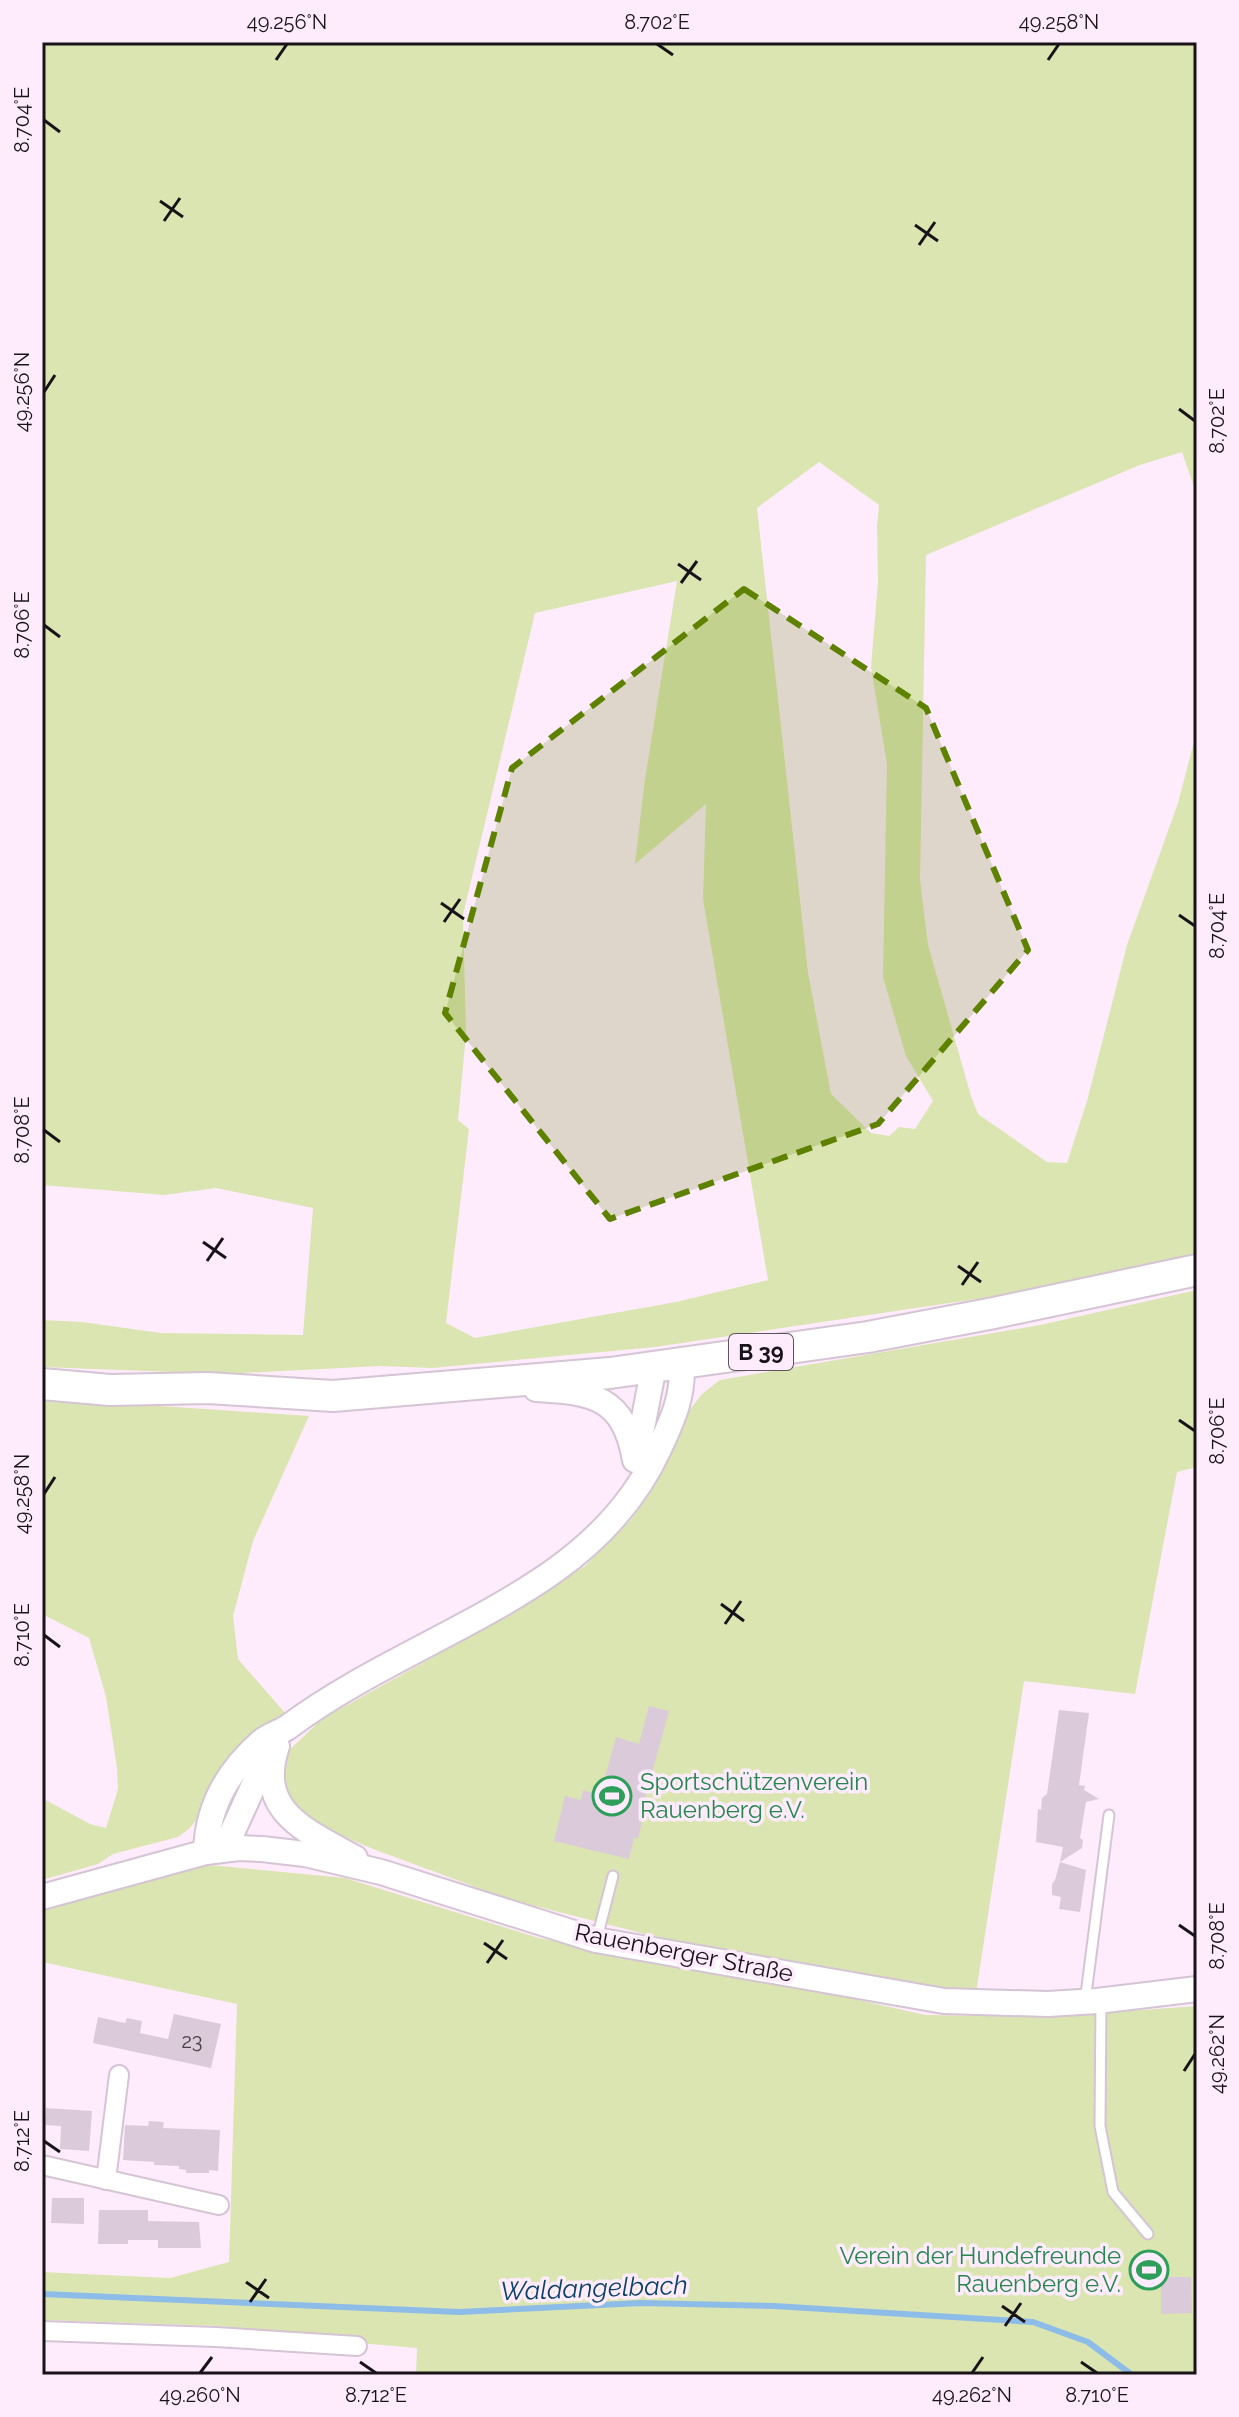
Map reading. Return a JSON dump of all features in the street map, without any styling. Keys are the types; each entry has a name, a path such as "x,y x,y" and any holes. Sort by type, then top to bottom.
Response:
{"main road":[{"name":"B 39","path":"42,1384 110,1390 208,1388 333,1396 610,1373 868,1337 1197,1270"}],"street":[{"path":"381,1872 308,1832 277,1802 270,1772 280,1738 326,1700 553,1571 610,1524 651,1468 671,1425 683,1377 668,1364 620,1504 610,1524"},
{"path":"491,1382 504,1388 592,1395 607,1404 628,1431 635,1460"},
{"path":"206,1852 209,1822 221,1790 261,1742 273,1734 280,1738"},
{"name":"Rauenberger Straße","path":"42,1897 206,1852 239,1848 305,1854 381,1872 596,1940 944,2001 1093,2002 1197,1989"},
{"path":"106,2180 119,2075"},
{"path":"42,2165 219,2205"},
{"path":"42,2331 357,2346"}],"lane":[{"path":"1109,1815 1093,2002 1100,2126 1113,2192 1148,2234"},
{"path":"596,1940 613,1876"}],"highlighted area":[{"path":"744,589 926,708 1028,950 878,1124 610,1219 445,1013 512,768"}],"green space":[{"path":"42,42 1197,42 1197,496 1182,452 1140,465 926,555 920,880 928,945 978,1114 1047,1162 1067,1163 1087,1101 1127,945 1178,803 1197,730 1197,1262 1131,1276 655,1347 432,1368 380,1366 224,1374 42,1367 42,1320 161,1333 303,1335 313,1208 216,1188 164,1195 42,1185","holes":["819,462 879,505 878,581 871,667 887,764 883,977 906,1056 933,1101 915,1129 899,1127 889,1136 871,1133 831,1094 808,973 757,508","677,581 645,779 635,864 706,804 703,899 768,1280 676,1302 475,1338 446,1323 469,1129 458,1120 466,1034 463,915 535,613"]},
{"path":"1197,1290 1197,1467 1177,1472 1135,1694 1024,1681 976,1993 793,1965 645,1934 508,1899 312,1823 288,1800 283,1777 284,1755 322,1719 491,1625 585,1566 629,1522 650,1494 688,1412 702,1394 720,1380 1040,1325"},
{"path":"42,1398 309,1416 253,1541 233,1616 238,1659 286,1714 256,1739 206,1803 198,1818 178,1837 113,1854 98,1864 42,1880 42,1798 90,1824 106,1828 118,1789 106,1697 89,1638 42,1614"},
{"path":"210,1865 345,1878 539,1938 783,1983 925,2015 1045,2017 1197,2006 1197,2375 416,2375 417,2348 222,2326 42,2320 42,2272 170,2278 229,2262 237,2004 42,1962 42,1908 128,1883"}],"building":[{"path":"649,1706 669,1711 639,1821 642,1822 638,1839 634,1838 629,1859 554,1841 565,1796 581,1800 583,1790 600,1795 616,1737 639,1744"},
{"path":"1059,1710 1089,1713 1079,1785 1085,1786 1084,1790 1099,1799 1086,1802 1080,1838 1083,1840 1082,1848 1060,1862 1063,1847 1036,1842 1038,1809 1041,1810 1042,1798 1047,1794"},
{"path":"1060,1862 1086,1870 1080,1912 1059,1909 1061,1897 1052,1895 1052,1884"},
{"path":"174,2014 221,2024 211,2068 93,2043 98,2017 125,2023 127,2018 142,2021 140,2033 168,2039"},
{"path":"46,2108 92,2111 89,2151 60,2149 61,2126 45,2125"},
{"path":"149,2121 164,2122 163,2128 220,2130 218,2171 186,2173 179,2166 123,2160 125,2125 148,2126"},
{"path":"52,2198 84,2198 84,2224 51,2223"},
{"path":"99,2210 148,2210 148,2221 199,2222 201,2248 158,2248 158,2240 98,2244"},
{"path":"1161,2277 1191,2277 1192,2313 1161,2314"}],"waterway":[{"name":"Waldangelbach","path":"42,2294 459,2312 641,2303 774,2306 1033,2322 1088,2342 1132,2375"}],"place":[{"name":"Sportschützenverein Rauenberg e.V.","path":"612,1796"},
{"name":"Verein der Hundefreunde Rauenberg e.V.","path":"1149,2270"}]}
